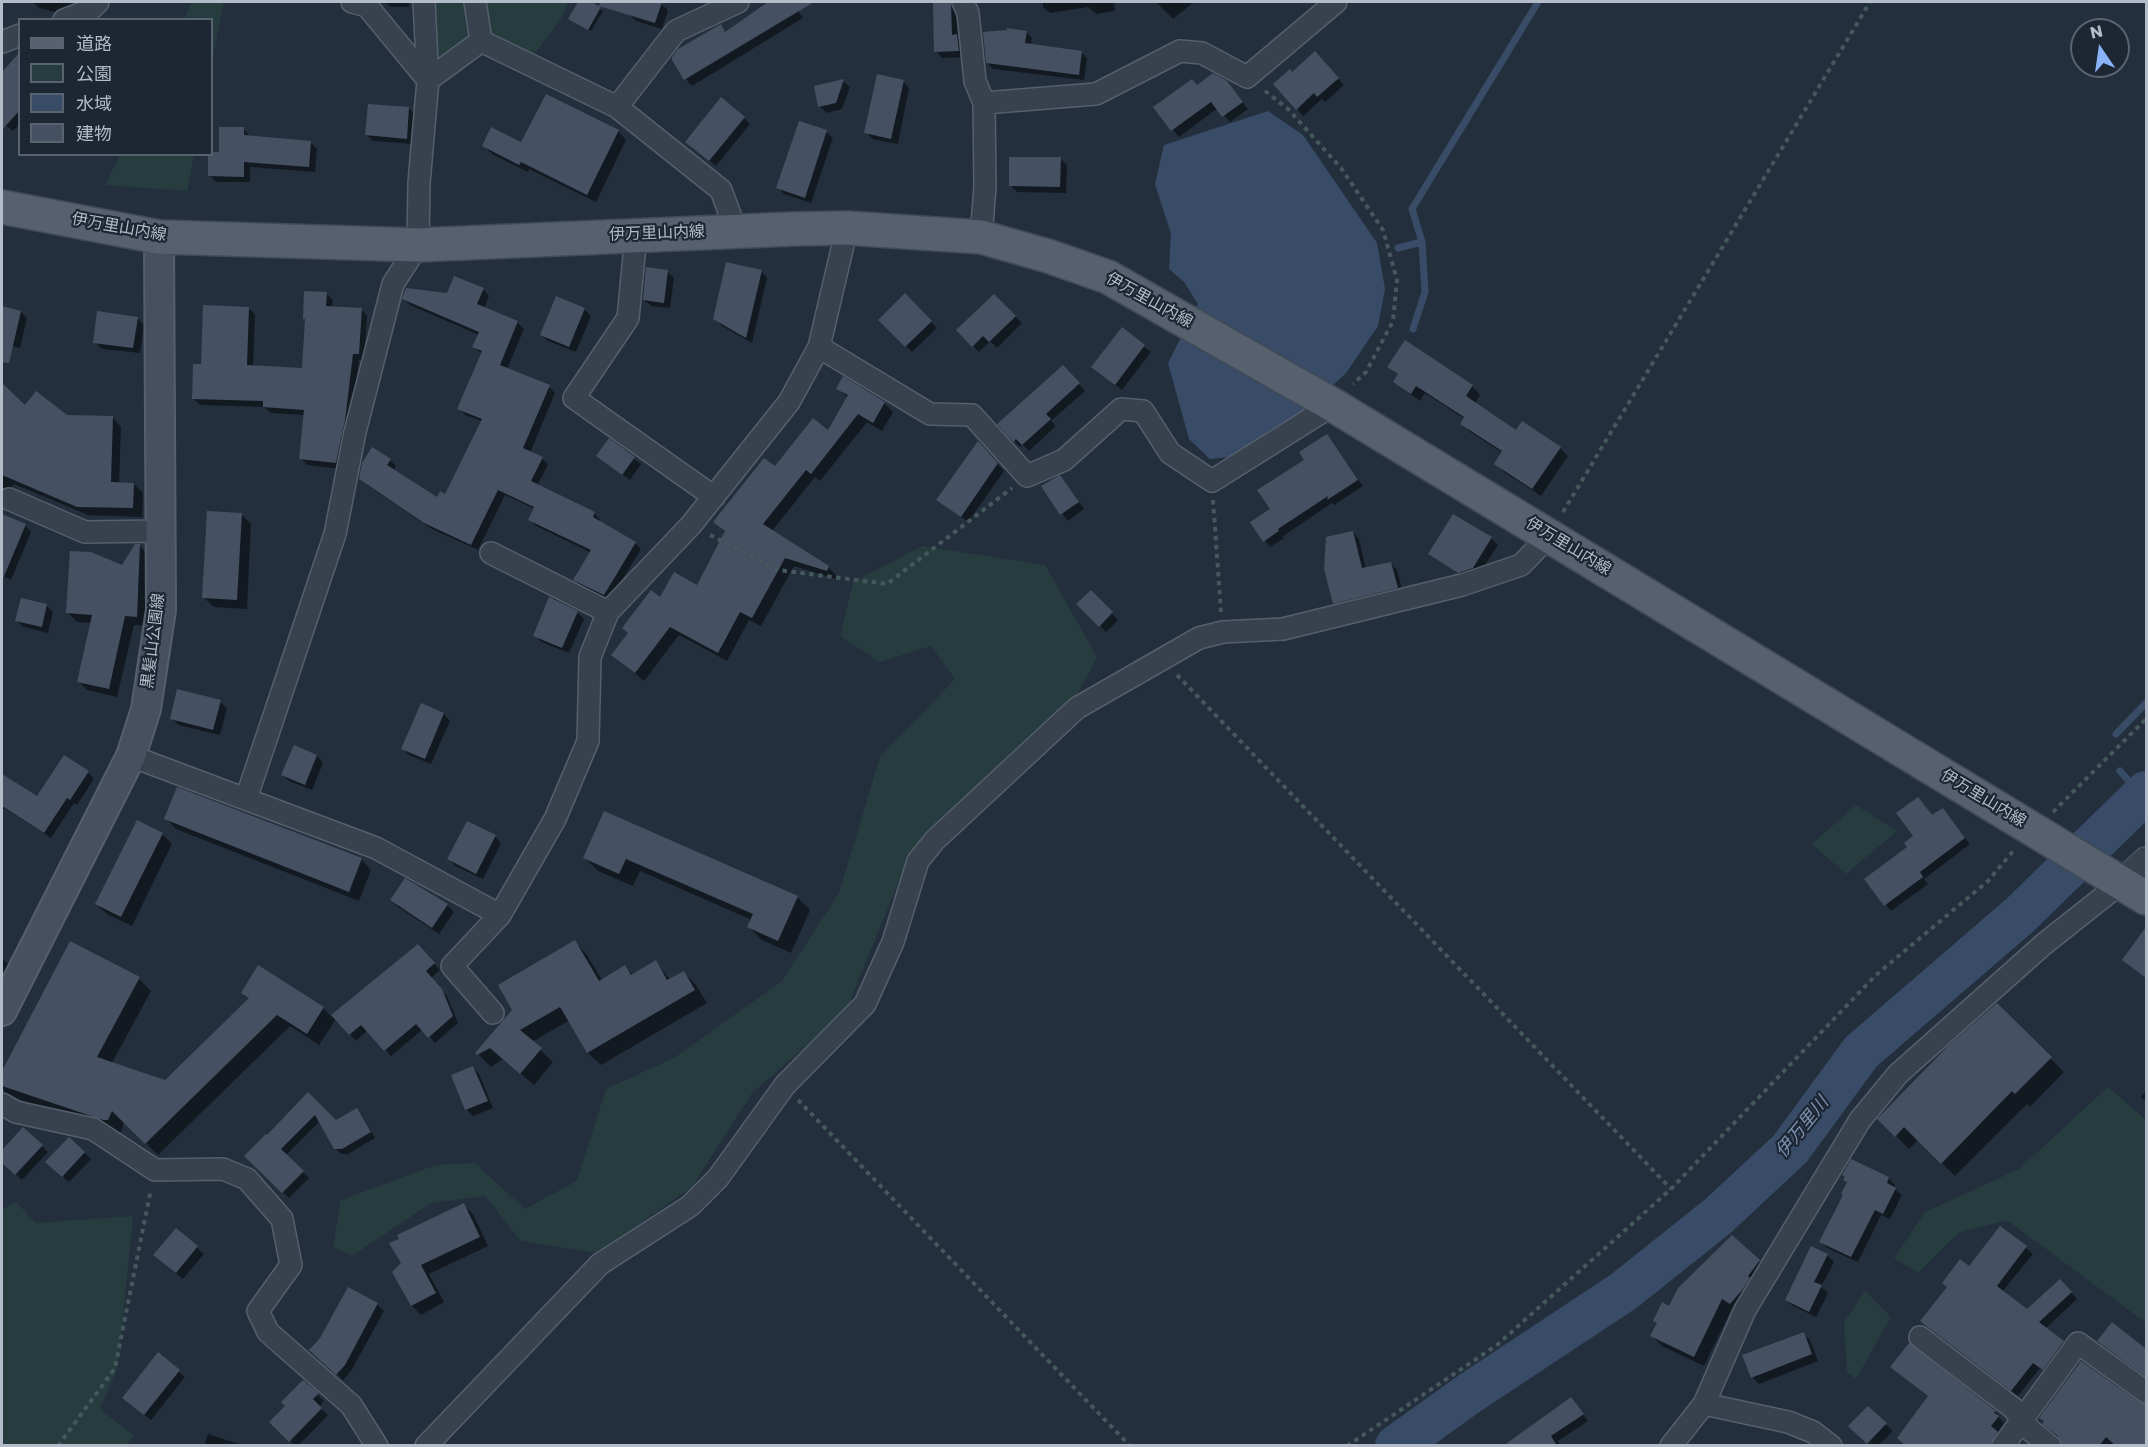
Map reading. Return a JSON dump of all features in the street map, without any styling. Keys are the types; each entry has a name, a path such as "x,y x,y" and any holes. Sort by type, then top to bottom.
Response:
{"main road":[{"name":"伊万里山内線","path":"2,207 159,237 418,245 847,228 981,237 1048,256 1108,277 1333,405 2127,887"},
{"name":"黒髪山公園線","path":"2,1011 131,756 146,709 161,610 159,237"}],"street":[{"path":"69,18 90,10 98,2"},
{"path":"352,2 367,6 428,80"},
{"path":"246,799 335,534 355,432 393,284 418,245 419,183 428,80 424,2"},
{"path":"475,2 481,41"},
{"path":"616,107 676,31 738,2"},
{"path":"963,2 968,14 975,81 984,103 985,187 981,237"},
{"path":"984,103 1096,94 1180,51 1202,53 1247,77 1336,2"},
{"path":"2,42 18,36"},
{"path":"428,80 481,41"},
{"path":"481,41 616,107 721,190 736,231"},
{"path":"493,1013 452,966 500,915 555,819 588,741 590,657 608,612 691,525 789,402 819,347 847,228"},
{"path":"636,235 628,318 574,398 714,497"},
{"path":"819,347 930,414 972,415 1028,476 1064,460 1121,409 1143,411 1170,453 1212,481 1333,405"},
{"path":"9,499 85,532 162,531"},
{"path":"426,1446 600,1264 690,1206 718,1178 785,1085 865,1004 893,942 918,861 935,840 1077,708 1199,638 1223,632 1283,629 1462,585 1521,565 1549,536"},
{"path":"491,553 608,612"},
{"path":"131,756 376,848 500,915"},
{"path":"1671,1446 1704,1404 1745,1310 1860,1120 1898,1074 2044,944 2127,887 2146,860"},
{"path":"2,1104 16,1112 93,1130 155,1170 223,1169 247,1179 282,1219 291,1265 258,1311 268,1332 351,1406 377,1446"},
{"path":"1920,1337 2013,1408 2030,1430 2050,1446"},
{"path":"2003,1446 2078,1343 2146,1392"},
{"path":"1704,1404 1788,1422 1813,1432 1832,1446"}],"path":[{"path":"1549,536 1870,2"},
{"path":"1247,77 1288,109 1341,168 1383,230 1397,280 1393,321 1366,372 1333,405"},
{"path":"691,525 778,570 887,584 1028,476"},
{"path":"1212,481 1223,632"},
{"path":"1162,659 1671,1189"},
{"path":"1347,1446 1497,1345 1671,1189 1876,975 1988,881 2146,719"},
{"path":"785,1085 1130,1446"},
{"path":"58,1446 115,1368 155,1170"}],"green space":[{"path":"192,2 224,2 213,56 213,18 184,18"},
{"path":"433,2 569,2 559,22 531,58 489,36 439,56"},
{"path":"120,156 194,156 187,191 105,185"},
{"path":"922,546 1045,565 1097,657 1076,697 909,856 846,1011 752,1093 692,1187 597,1253 521,1241 485,1196 431,1203 352,1256 333,1247 341,1200 436,1165 475,1163 525,1209 577,1181 606,1089 674,1058 782,981 839,893 880,757 955,679 931,646 880,662 840,636 853,582"},
{"path":"1856,805 1897,831 1846,874 1812,844"},
{"path":"2108,1087 2146,1120 2146,1323 2007,1220 1958,1233 1918,1273 1894,1258 1925,1212 2019,1169"},
{"path":"16,1202 36,1223 133,1216 118,1366 100,1409 134,1436 126,1445 2,1445 2,1210"},
{"path":"1865,1291 1891,1317 1856,1379 1847,1372 1844,1322"}],"water":[{"path":"1268,111 1303,135 1377,243 1385,289 1378,326 1346,373 1301,415 1231,457 1210,459 1189,439 1168,363 1198,304 1184,282 1169,269 1171,234 1155,184 1164,145"}],"building":[{"path":"578,2 591,2 601,7 588,30 568,19"},
{"path":"600,2 662,2 655,23 599,6"},
{"path":"768,2 814,2 684,80 672,60 678,49 721,24 725,32"},
{"path":"933,3 951,3 952,35 957,34 959,51 934,52"},
{"path":"1007,28 1027,31 1025,43 1082,51 1079,75 986,63 983,32 1007,30"},
{"path":"1315,51 1339,78 1317,97 1314,93 1296,110 1273,84 1290,69 1292,72"},
{"path":"18,54 18,112 2,130 2,72"},
{"path":"1213,73 1227,81 1243,102 1222,117 1211,102 1171,131 1153,107 1192,79 1197,85"},
{"path":"877,74 904,80 891,139 864,133"},
{"path":"844,79 836,103 818,107 814,86"},
{"path":"546,94 619,130 587,195 521,162 519,165 482,146 491,127 521,142"},
{"path":"721,97 745,117 709,161 685,142"},
{"path":"368,104 409,107 407,139 365,135"},
{"path":"799,121 827,130 805,198 776,188"},
{"path":"219,127 244,127 244,135 311,141 309,167 244,162 244,177 208,176 208,156 213,156 213,152 219,152"},
{"path":"1009,157 1061,157 1060,187 1009,186"},
{"path":"726,262 762,270 746,338 713,319"},
{"path":"646,267 668,270 664,303 643,300"},
{"path":"454,276 484,288 477,304 518,321 500,365 550,385 523,448 543,457 531,481 595,512 593,517 636,542 604,595 573,580 591,550 528,520 534,507 498,490 471,545 424,523 359,479 362,463 372,447 391,459 387,465 437,497 440,491 445,494 482,419 457,409 482,351 472,347 479,332 402,299 406,288 447,293"},
{"path":"304,291 327,292 326,306 362,308 359,354 353,354 345,420 336,463 299,459 304,410 263,407 263,401 192,399 193,364 201,364 203,305 249,307 247,365 302,368"},
{"path":"905,293 932,321 905,347 878,320"},
{"path":"994,294 1016,316 989,342 983,336 972,347 956,330"},
{"path":"556,296 585,308 569,347 540,335"},
{"path":"2,306 21,311 9,363 2,362"},
{"path":"97,311 138,317 133,348 93,343"},
{"path":"1122,327 1145,345 1115,385 1091,367"},
{"path":"1405,340 1473,385 1466,396 1516,430 1522,421 1561,447 1532,489 1494,464 1502,451 1460,424 1464,417 1416,386 1411,394 1393,382 1398,374 1387,367"},
{"path":"1063,365 1080,383 1046,414 1051,419 1022,445 1016,439 1013,442 997,424"},
{"path":"843,376 885,402 873,423 858,414 811,474 806,470 763,524 829,566 827,571 785,558 752,618 740,612 718,653 670,627 635,673 611,655 628,633 622,628 651,590 660,597 674,572 697,585 725,531 713,522 764,458 775,466 813,418 828,430 848,395 836,389"},
{"path":"2,383 25,405 36,391 67,415 113,416 111,482 134,483 133,508 77,507 2,475"},
{"path":"1327,434 1358,480 1327,500 1328,496 1278,529 1279,531 1263,542 1250,522 1270,509 1257,490 1304,460 1299,452"},
{"path":"609,438 635,457 622,475 596,456"},
{"path":"978,441 998,463 961,517 936,500"},
{"path":"1060,475 1079,502 1060,515 1041,486"},
{"path":"207,511 242,513 237,600 202,598"},
{"path":"2,514 26,524 2,581"},
{"path":"1453,514 1492,537 1473,568 1458,573 1428,554"},
{"path":"1353,531 1362,568 1391,562 1398,588 1333,604 1324,569 1326,537"},
{"path":"135,544 140,544 137,617 125,616 109,689 77,682 92,615 66,613 70,551 91,552 122,565"},
{"path":"1091,590 1113,612 1099,627 1076,604"},
{"path":"549,597 578,611 562,648 533,636"},
{"path":"21,598 47,604 42,627 15,621"},
{"path":"177,689 221,700 213,730 170,719"},
{"path":"421,703 444,713 425,759 401,749"},
{"path":"294,745 317,755 305,785 281,775"},
{"path":"64,755 89,771 70,800 67,798 44,833 2,806 2,774 37,796"},
{"path":"177,787 362,858 349,892 164,819"},
{"path":"1918,797 1932,815 1943,808 1965,838 1920,872 1923,877 1884,906 1864,879 1907,847 1904,843 1913,836 1896,813"},
{"path":"604,811 798,896 778,941 747,927 753,914 626,859 619,874 583,858"},
{"path":"137,820 163,833 121,917 95,904"},
{"path":"467,821 496,835 476,874 447,859"},
{"path":"405,878 448,904 432,928 390,900"},
{"path":"2146,927 2146,978 2122,960"},
{"path":"575,940 599,981 625,965 631,975 656,960 667,980 684,971 695,990 587,1053 560,1007 520,1030 542,1048 520,1074 490,1048 477,1055 475,1053 512,1010 498,985"},
{"path":"70,941 140,977 97,1057 165,1080 249,998 241,993 258,965 324,1007 307,1034 277,1015 145,1144 112,1111 108,1120 103,1120 2,1086 2,1071"},
{"path":"418,944 435,963 426,971 442,989 453,1016 428,1038 416,1024 384,1051 361,1025 349,1035 331,1015"},
{"path":"1997,1003 2052,1057 2015,1094 2012,1091 1941,1164 1904,1127 1895,1137 1877,1119 1948,1046"},
{"path":"473,1066 488,1101 465,1110 451,1075"},
{"path":"308,1092 336,1120 357,1108 371,1132 342,1149 334,1149 315,1115 281,1149 304,1171 282,1193 244,1156"},
{"path":"23,1127 43,1145 15,1175 2,1163 2,1150"},
{"path":"69,1137 85,1152 62,1177 45,1162"},
{"path":"1851,1159 1889,1177 1887,1183 1896,1188 1883,1214 1875,1210 1851,1257 1819,1242 1843,1195 1841,1194 1847,1182 1843,1180 1845,1177 1842,1175"},
{"path":"464,1203 480,1237 421,1265 436,1293 411,1306 392,1272 401,1263 389,1243 399,1239 397,1235"},
{"path":"2000,1226 2027,1246 1997,1286 2027,1309 2060,1279 2072,1292 2039,1322 2064,1341 2043,1370 2033,1363 2011,1391 1920,1321 1947,1287 1942,1283 1960,1259 1969,1266"},
{"path":"176,1228 198,1246 176,1273 153,1255"},
{"path":"1732,1235 1760,1260 1748,1276 1750,1278 1743,1289 1730,1304 1722,1299 1694,1357 1650,1336 1657,1323 1653,1321 1662,1302 1669,1306 1678,1288"},
{"path":"1811,1246 1828,1254 1814,1282 1822,1285 1809,1312 1785,1300"},
{"path":"348,1287 378,1303 345,1365 336,1375 309,1350 320,1338"},
{"path":"2112,1322 2146,1349 2146,1377 2097,1341"},
{"path":"1804,1332 1812,1354 1751,1378 1742,1355"},
{"path":"1909,1343 1996,1411 1994,1413 1999,1416 1991,1426 1998,1432 1990,1446 1906,1446 1897,1438 1928,1396 1890,1367"},
{"path":"158,1352 180,1370 144,1415 122,1398"},
{"path":"2081,1361 2139,1402 2146,1404 2146,1446 2116,1446 2106,1437 2099,1446 2062,1446 2058,1436 2042,1424 2044,1421 2039,1418"},
{"path":"303,1380 319,1393 313,1399 322,1408 289,1442 269,1422 285,1406 281,1402"},
{"path":"1571,1397 1584,1414 1551,1436 1557,1446 1503,1446"},
{"path":"1868,1406 1887,1423 1867,1444 1848,1426"}],"waterway":[{"path":"1413,329 1425,292 1422,242 1412,209 1538,2"},
{"path":"1398,248 1422,242"},
{"path":"2116,734 2146,703"},
{"path":"2120,771 2142,796"},
{"name":"伊万里川","path":"1396,1446 1470,1393 1624,1291 1718,1216 1790,1149 1861,1052 2020,915 2146,792"}]}
